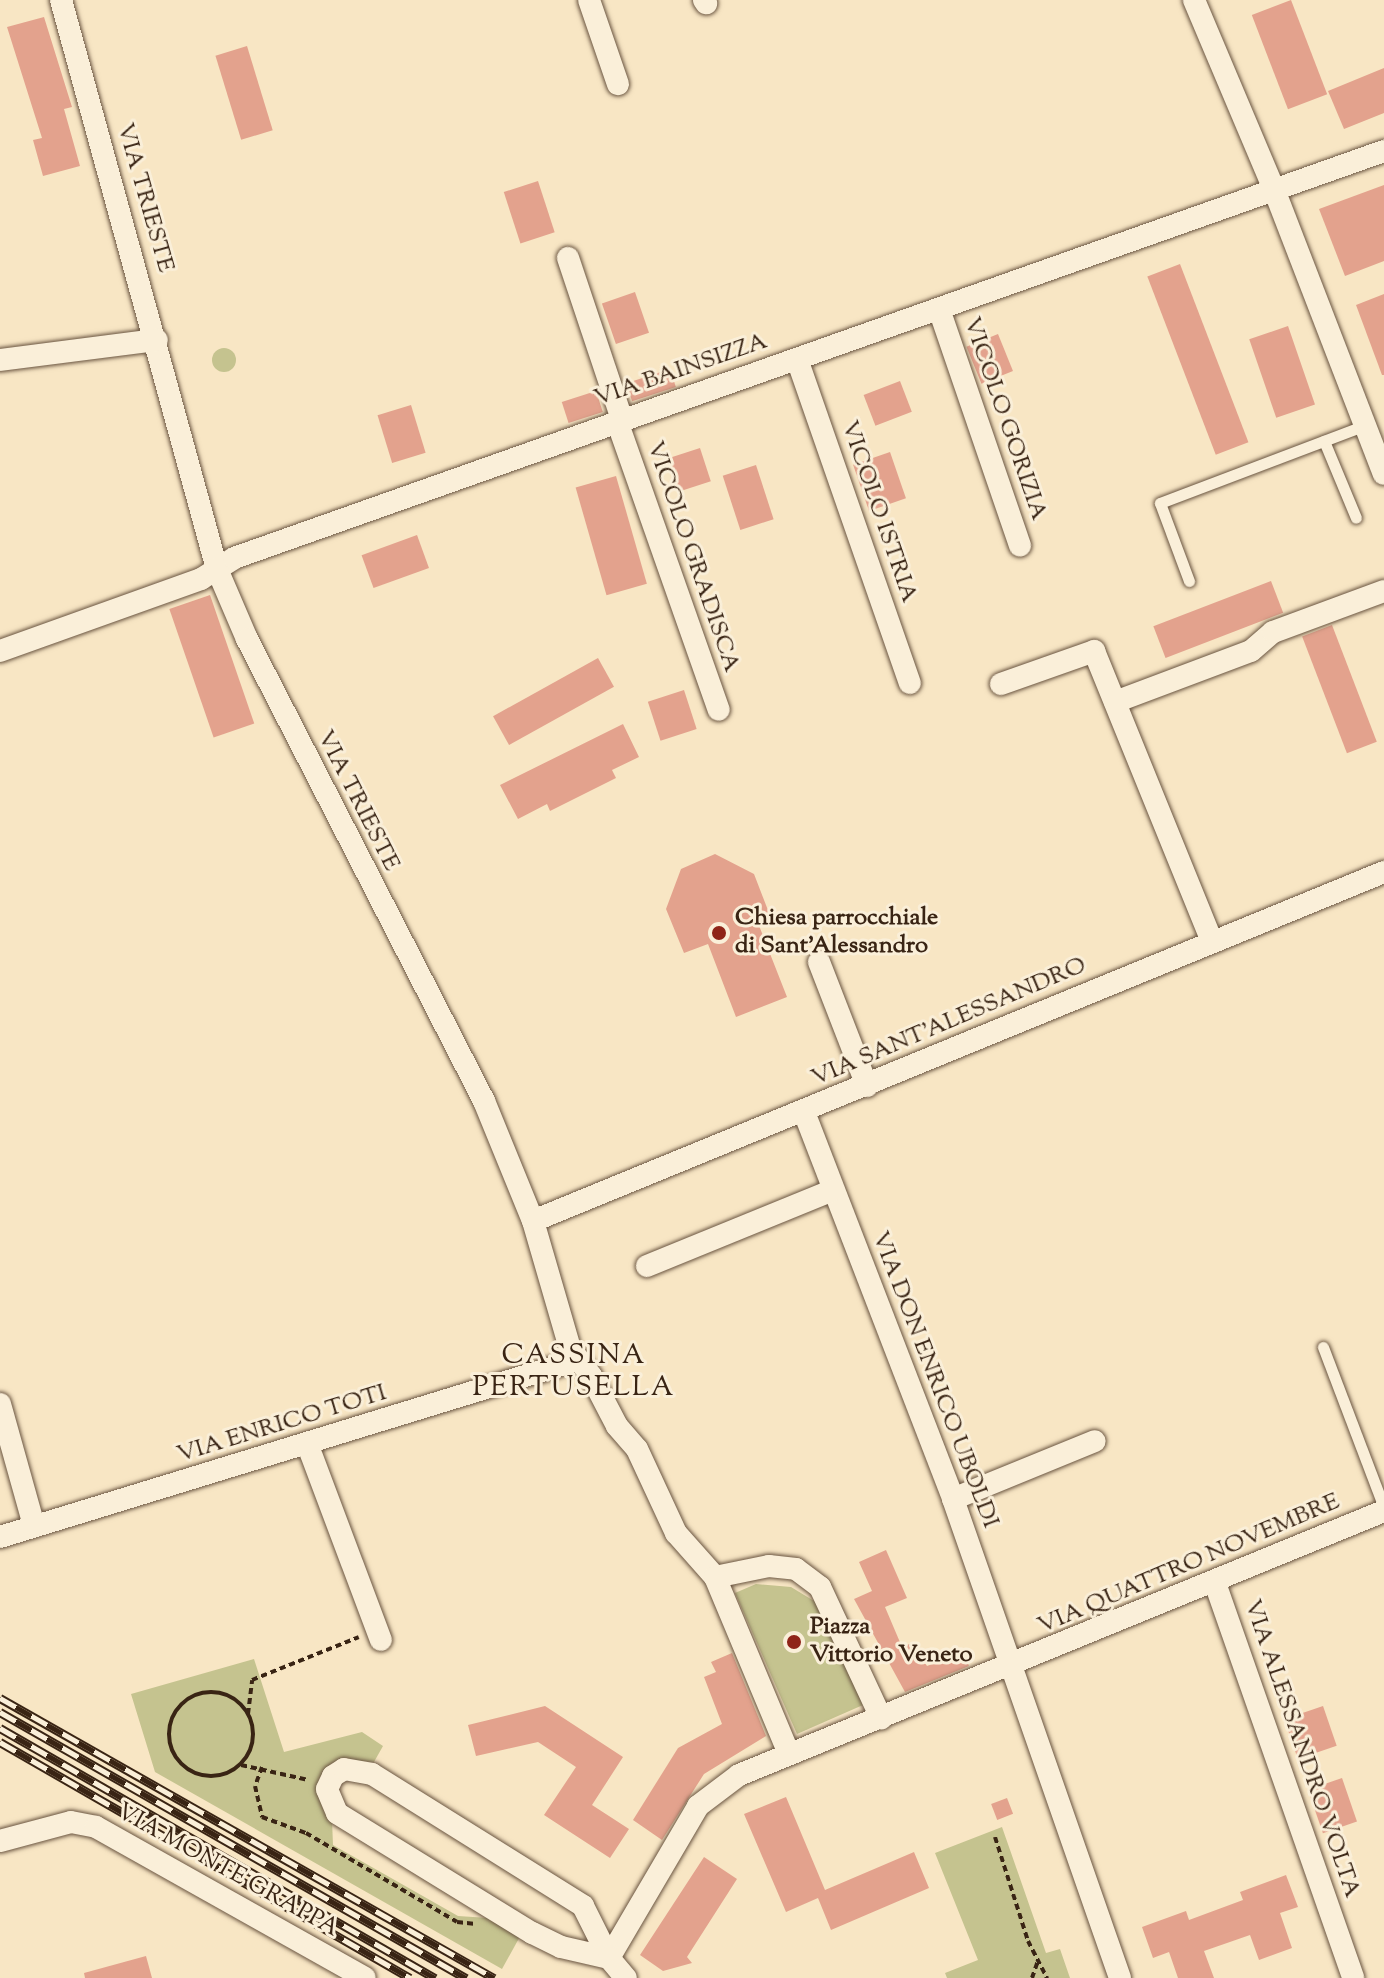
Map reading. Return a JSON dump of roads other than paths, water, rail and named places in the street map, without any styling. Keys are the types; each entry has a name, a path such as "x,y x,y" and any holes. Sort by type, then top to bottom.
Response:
{"street":[{"name":"VIA TRIESTE","path":"61,0 157,340 217,569 294,736 484,1101 533,1221 577,1360 591,1376 617,1426 637,1449 676,1533 715,1577"},
{"path":"589,0 618,84"},
{"path":"1194,0 1275,192 1384,474"},
{"name":"VIA BAINSIZZA","path":"0,651 619,420 1275,192 1384,151"},
{"name":"VICOLO GRADISCA","path":"568,258 619,420 719,710"},
{"name":"VICOLO GORIZIA","path":"939,309 1020,546"},
{"path":"0,360 157,340"},
{"name":"VICOLO ISTRIA","path":"797,359 910,683"},
{"path":"1115,702 1251,651 1273,632 1384,591"},
{"path":"1001,684 1094,651 1212,942"},
{"name":"VIA SANT'ALESSANDRO","path":"533,1221 1384,872"},
{"path":"819,962 867,1086"},
{"name":"VIA DON ENRICO UBOLDI","path":"804,1112 1014,1666 1120,1978"},
{"path":"647,1266 833,1190"},
{"name":"VIA ENRICO TOTI","path":"0,1537 308,1446 577,1360"},
{"path":"0,1404 34,1526"},
{"path":"953,1499 1095,1441"},
{"path":"308,1446 379,1636"},
{"name":"VIA QUATTRO NOVEMBRE","path":"609,1958 698,1806 739,1775 1014,1666 1384,1510"},
{"path":"789,1754 715,1577 769,1566 796,1569 820,1587 881,1718"},
{"name":"VIA ALESSANDRO VOLTA","path":"1215,1583 1353,1978"},
{"path":"609,1958 561,1947 532,1933 337,1813 327,1789 333,1776 344,1769 372,1774 583,1906 609,1958 626,1978"},
{"name":"VIA MONTE GRAPPA","path":"0,1841 59,1824 83,1823 112,1835 365,1978"}],"lane":[{"path":"1189,581 1160,503 1365,425"},
{"path":"1324,441 1356,518"},
{"path":"1323,1347 1384,1510"}],"railway":[{"path":"0,1698 494,1978"},
{"path":"0,1712 466,1978"},
{"path":"0,1728 435,1978"},
{"path":"0,1742 410,1978"}],"place":[{"name":"Chiesa parrocchiale di Sant'Alessandro","path":"719,933"},
{"name":"Piazza Vittorio Veneto","path":"794,1642"}],"district":[{"name":"CASSINA PERTUSELLA","path":"574,1372"}]}
